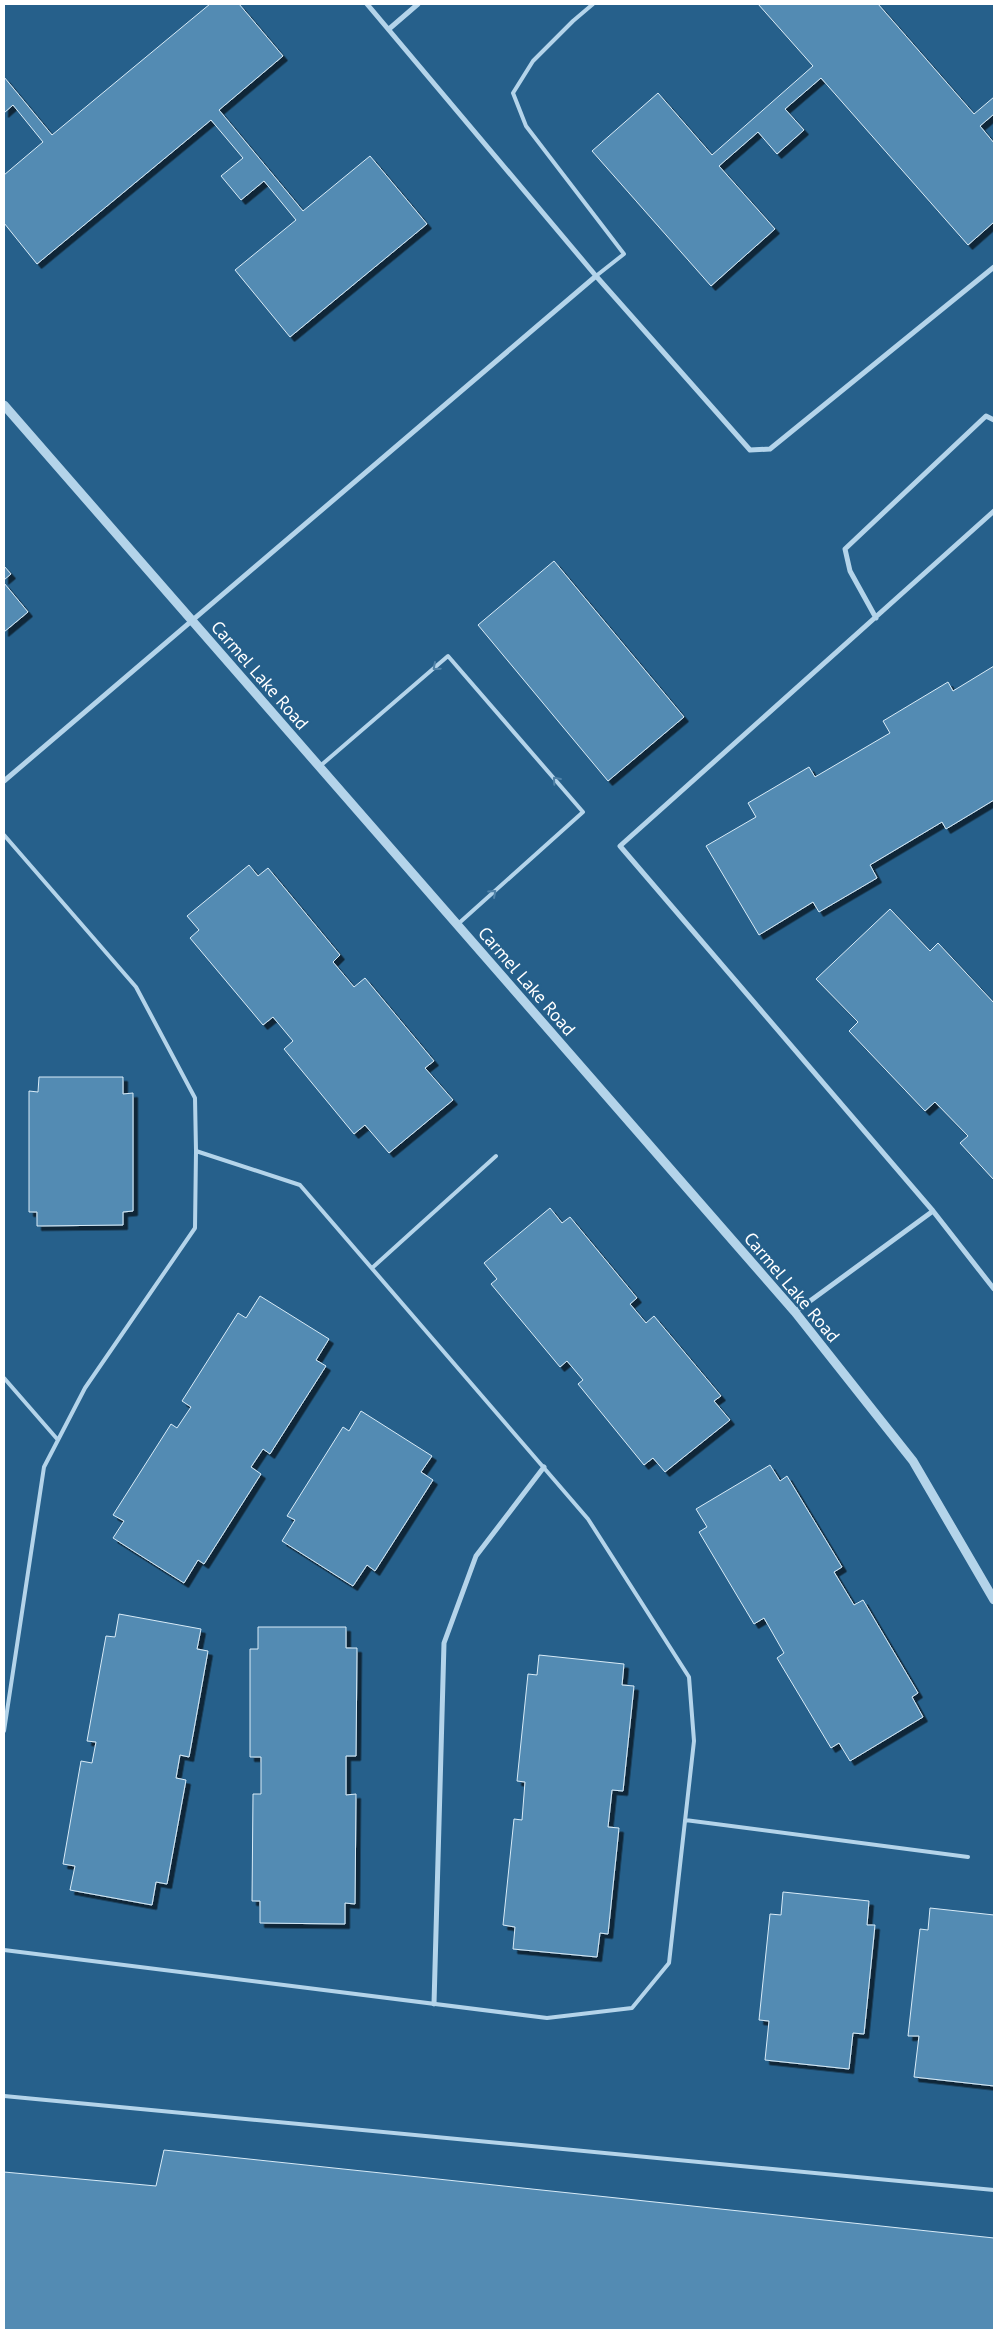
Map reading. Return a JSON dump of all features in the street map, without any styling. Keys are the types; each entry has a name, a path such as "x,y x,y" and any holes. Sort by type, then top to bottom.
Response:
{"street":[{"path":"367,4 596,276 750,450 770,449 994,267"},
{"path":"389,29 418,4"},
{"path":"4,781 190,620 596,276"},
{"name":"Carmel Lake Road","path":"4,405 795,1312 913,1461 994,1600"},
{"path":"876,618 850,571 845,548 986,416 994,420"},
{"path":"994,511 620,846 933,1211 994,1289"},
{"path":"795,1312 933,1211"},
{"path":"434,2004 444,1643 476,1556 544,1468"}],"lane":[{"path":"593,4 533,61 513,93 526,126 624,254 596,276"},
{"path":"319,767 448,656 583,812 456,925"},
{"path":"4,835 136,987 195,1098 196,1151 195,1228 84,1388 44,1467 4,1731"},
{"path":"4,1950 547,2018 632,2008 668,1963 694,1741 689,1677 588,1519 300,1185 196,1151"},
{"path":"372,1268 496,1156"},
{"path":"4,1378 58,1440"},
{"path":"685,1820 968,1857"},
{"path":"4,2096 994,2190"}],"building":[{"path":"210,4 239,4 283,56 219,110 303,211 370,156 427,224 290,337 235,270 296,220 264,181 241,200 221,176 243,158 211,120 37,264 4,223 4,175 43,142 13,105 4,113 4,77 52,135"},
{"path":"758,4 878,4 974,114 994,97 994,114 980,126 994,143 994,222 968,245 821,78 785,109 804,130 777,154 758,132 719,166 775,229 711,286 592,151 658,93 712,155 813,66"},
{"path":"554,561 684,717 608,781 478,625"},
{"path":"4,566 11,574 4,580"},
{"path":"4,583 28,612 4,632"},
{"path":"994,666 994,800 946,829 942,822 870,865 877,878 819,912 813,902 759,935 706,846 756,817 748,803 809,767 815,777 890,733 883,721 948,682 953,691"},
{"path":"249,865 258,876 268,868 340,955 333,962 354,987 365,978 434,1061 425,1068 453,1100 389,1153 365,1125 354,1134 284,1049 293,1041 273,1017 263,1025 190,938 199,930 187,916"},
{"path":"890,909 930,951 938,943 994,1003 994,1180 960,1143 968,1136 935,1102 925,1111 849,1031 858,1022 816,979"},
{"path":"39,1077 123,1077 123,1094 133,1093 133,1211 123,1212 123,1225 37,1226 37,1212 29,1212 29,1091 38,1092"},
{"path":"550,1208 562,1223 570,1217 637,1298 630,1304 646,1323 654,1316 721,1396 714,1401 730,1420 665,1472 653,1458 644,1465 578,1384 583,1380 567,1361 560,1367 491,1284 497,1279 484,1263"},
{"path":"260,1296 329,1339 316,1360 326,1366 270,1454 263,1449 251,1467 261,1474 204,1564 198,1560 184,1583 113,1538 124,1521 113,1515 171,1424 177,1428 191,1407 182,1401 238,1313 246,1318"},
{"path":"361,1411 432,1456 421,1472 433,1480 375,1571 367,1565 353,1586 282,1541 295,1520 287,1516 343,1427 349,1431"},
{"path":"770,1465 780,1481 787,1476 842,1567 834,1572 854,1605 863,1600 918,1693 912,1697 923,1717 850,1761 839,1743 831,1748 777,1658 784,1653 764,1618 754,1624 699,1532 707,1527 696,1509"},
{"path":"119,1614 201,1629 197,1649 208,1651 189,1757 180,1755 176,1778 186,1780 167,1884 156,1882 152,1905 70,1890 75,1866 63,1864 81,1761 92,1763 96,1742 87,1741 106,1636 115,1637"},
{"path":"258,1627 346,1627 346,1648 357,1648 356,1756 346,1756 346,1795 356,1794 355,1904 345,1903 345,1924 260,1923 260,1901 252,1901 253,1794 261,1794 261,1757 250,1757 250,1649 258,1649"},
{"path":"539,1655 624,1664 622,1685 634,1686 623,1791 612,1790 608,1827 619,1828 608,1934 600,1933 597,1957 513,1949 515,1927 503,1925 514,1819 522,1820 525,1782 517,1781 528,1674 537,1675"},
{"path":"783,1892 869,1901 867,1925 875,1925 864,2034 853,2033 849,2069 765,2060 769,2021 759,2020 770,1914 781,1915"},
{"path":"930,1908 994,1915 994,2086 914,2077 919,2036 908,2036 920,1929 928,1930"},
{"path":"164,2150 994,2238 994,2330 4,2330 4,2172 156,2186"}]}
